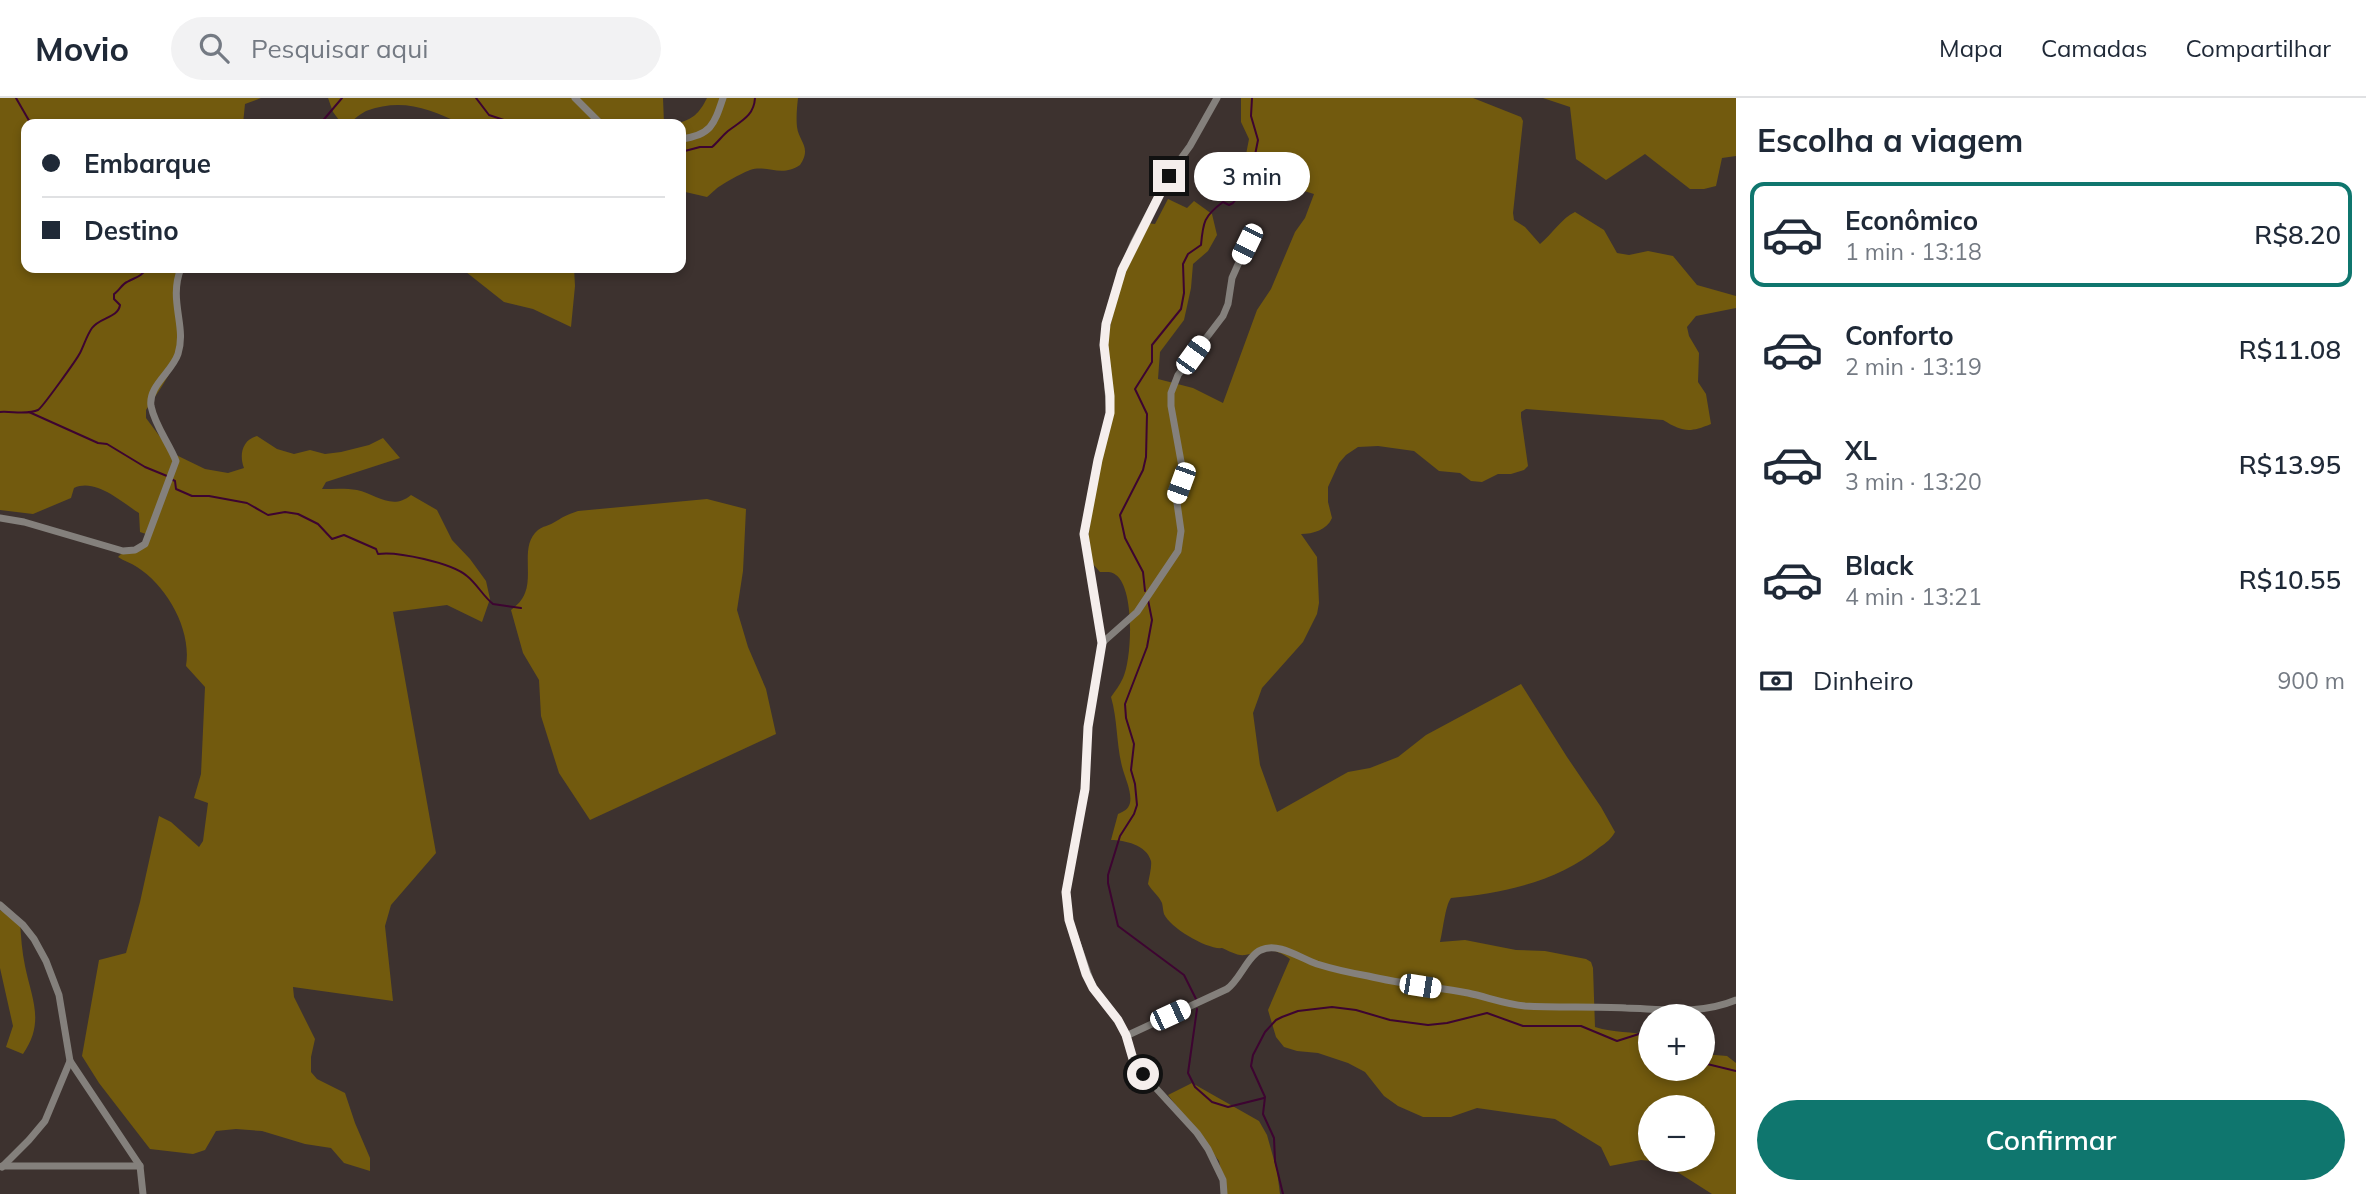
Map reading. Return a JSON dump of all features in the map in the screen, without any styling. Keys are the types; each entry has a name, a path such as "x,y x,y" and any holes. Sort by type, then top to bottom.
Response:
{"street":[{"path":"575,98 596,119"},
{"path":"686,138 696,137 711,128 723,98"},
{"path":"1217,98 1138,233 1122,270 1106,324 1104,345 1110,413 1084,534 1102,643 1088,727 1085,789 1067,878 1066,906 1086,974 1093,988 1118,1020 1133,1059 1143,1074 1209,1149 1223,1180 1224,1194"},
{"path":"1102,643 1137,611 1178,551 1181,530 1176,496 1181,483 1182,467 1171,393 1178,375 1223,316 1233,278 1247,244"},
{"path":"0,518 24,522 123,551 135,550 145,544 176,461 158,425 151,398 179,351 180,332 175,291 180,273"},
{"path":"0,905 23,925 46,961 59,995 70,1060 140,1166 143,1194"},
{"path":"1126,1035 1227,989 1234,984 1255,954 1270,948 1370,977 1524,1006 1627,1007 1663,1011 1714,1007 1736,1000"},
{"path":"1,1167 45,1121 70,1060"},
{"path":"1,1167 140,1166"}],"shaded area":[{"path":"0,98 261,98 245,104 244,119 21,119 21,273 182,273 179,286 180,345 169,374 146,410 146,418 172,453 205,469 228,473 244,468 242,458 245,444 257,436 277,449 294,454 310,450 325,454 341,452 369,445 383,438 400,458 326,482 322,489 357,490 391,502 404,500 411,495 437,510 452,540 486,581 490,599 482,622 447,605 393,612 436,853 391,905 385,926 393,1001 293,987 294,997 315,1039 311,1072 317,1079 345,1093 370,1158 370,1171 344,1163 331,1148 305,1144 262,1131 216,1131 205,1150 193,1154 150,1149 99,1083 82,1056 99,960 126,953 159,816 171,822 199,847 203,841 208,803 194,798 201,774 205,687 186,666 185,638 167,597 148,575 118,557 123,552 136,550 149,535 140,532 139,513 108,493 91,486 74,488 71,498 33,514 0,510"},
{"path":"328,98 663,98 664,119 451,119 426,109 403,105 379,107 366,111 355,119 338,119"},
{"path":"707,98 798,98 797,127 805,149 800,165 780,171 750,170 721,185 707,197 686,192 686,120 701,108"},
{"path":"1241,98 1473,98 1521,117 1523,121 1513,213 1514,220 1525,227 1540,244 1575,212 1604,230 1617,253 1629,255 1648,251 1673,256 1697,285 1736,296 1736,308 1696,316 1687,327 1699,353 1698,382 1706,394 1711,424 1686,430 1663,420 1526,409 1521,412 1521,417 1528,466 1524,470 1498,474 1482,482 1471,481 1460,473 1439,471 1414,451 1378,446 1358,447 1346,455 1339,463 1328,487 1332,518 1330,522 1319,530 1301,534 1317,557 1317,614 1303,642 1262,688 1253,713 1260,765 1277,812 1348,772 1370,768 1398,757 1426,735 1521,684 1615,832 1584,859 1548,877 1510,889 1451,898 1440,942 1465,940 1516,950 1545,951 1591,962 1595,1027 1638,1033 1638,1081 1715,1081 1715,1055 1727,1056 1736,1063 1736,1194 1712,1194 1677,1172 1715,1172 1715,1095 1638,1095 1638,1161 1610,1166 1601,1147 1555,1119 1477,1108 1451,1117 1423,1117 1398,1106 1384,1096 1365,1072 1348,1063 1318,1053 1284,1047 1276,1037 1268,1010 1290,959 1273,951 1236,954 1208,946 1181,931 1168,920 1161,900 1148,884 1151,863 1149,856 1134,844 1111,840 1118,814 1127,809 1130,799 1111,697 1122,681 1126,669 1130,625 1122,583 1114,574 1100,572 1092,563 1088,565 1086,555 1096,479 1111,423 1105,347 1121,283 1146,223 1155,224 1168,199 1187,208 1194,201 1212,214 1217,235 1208,251 1193,264 1184,320 1160,352 1158,379 1193,388 1223,403 1257,310 1271,289 1314,194 1281,184 1271,192 1258,192 1245,184 1242,175 1249,139 1241,122"},
{"path":"1543,98 1736,98 1736,156 1722,158 1716,186 1704,189 1690,189 1645,154 1606,180 1576,159 1570,107"},
{"path":"467,273 574,273 571,327 533,309 504,302"},
{"path":"707,499 746,509 743,571 737,610 748,647 766,689 776,734 590,820 559,773 541,716 539,680 523,653 511,610 525,593 530,543 540,529 578,511"},
{"path":"0,910 20,922 24,961 35,1011 34,1032 23,1054 6,1047 13,1026 0,968"},
{"path":"1192,1083 1259,1121 1267,1135 1280,1194 1226,1194 1219,1161 1168,1095"}],"waterway":[{"path":"16,98 28,119"},
{"path":"324,119 342,98"},
{"path":"476,98 489,115 501,119"},
{"path":"686,151 712,147 749,114 755,98"},
{"path":"1145,591 1143,572 1125,538 1120,515 1143,470 1146,457 1147,414 1135,389 1152,362 1152,345 1181,309 1184,293 1183,264 1188,254 1201,245 1206,220 1223,202 1229,205 1233,203 1245,188 1258,140 1251,116 1252,98"},
{"path":"0,412 24,413 38,410 77,357 92,328 119,309 120,305 114,299 114,294 125,283 142,273"},
{"path":"29,412 98,443 107,444 145,467 167,476"},
{"path":"171,479 175,481 176,489 192,496 209,496 247,503 268,515 285,512 298,514 318,524 332,539 344,535 376,549 378,554 411,556 460,571 493,604 521,608"},
{"path":"1148,600 1152,620 1147,647 1125,704 1134,744 1131,770 1137,805 1120,836 1108,883 1118,926 1184,975 1196,999"},
{"path":"1283,1194 1275,1161 1274,1138 1263,1114 1265,1097 1251,1066 1253,1055 1265,1032 1282,1017 1298,1011 1332,1007 1428,1025 1487,1013 1523,1026 1581,1026 1617,1041 1638,1034"},
{"path":"1197,1009 1188,1073 1195,1087 1212,1102 1228,1107 1264,1098"},
{"path":"1715,1066 1736,1071"}],"route":[{"path":"1143,1074 1133,1059 1118,1020 1093,988 1086,974 1069,920 1066,892 1085,789 1088,727 1102,643 1084,534 1110,413 1104,345 1106,324 1122,270 1140,229 1169,176"}]}
